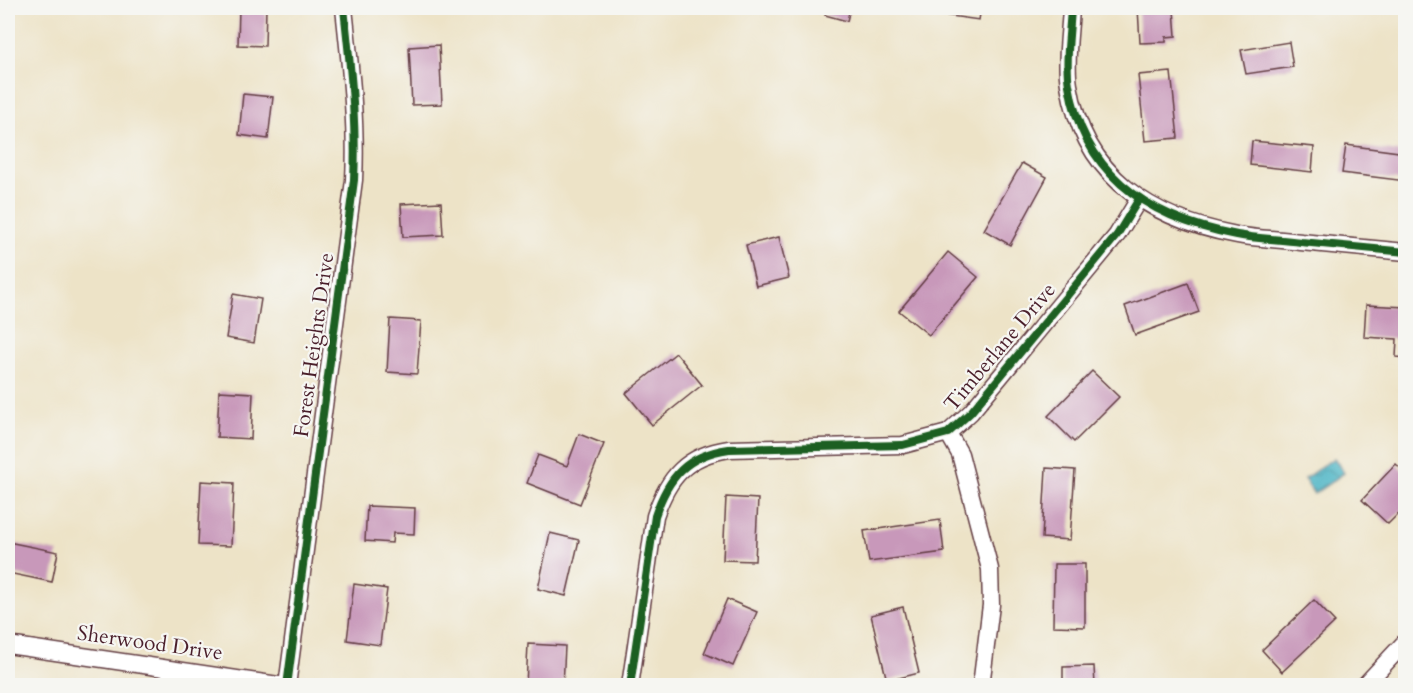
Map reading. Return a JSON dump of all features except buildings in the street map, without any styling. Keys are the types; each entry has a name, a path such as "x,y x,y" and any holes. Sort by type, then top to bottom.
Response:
{"street":[{"name":"Forest Heights Drive","path":"286,686 354,180 354,109 344,8"},
{"path":"1071,8 1068,83 1080,124 1091,147 1107,171 1122,187 1139,199 1186,221 1239,235 1406,252"},
{"name":"Timberlane Drive","path":"630,686 655,516 662,495 681,469 704,454 729,449 903,445 948,433 970,412 1117,235 1139,199"},
{"path":"948,433 960,454 990,569 991,605 981,686"},
{"path":"1364,686 1406,641"},
{"name":"Sherwood Drive","path":"8,645 286,686"}],"water":[{"path":"1334,458 1344,473 1314,494 1304,479"}],"cycle path":[{"path":"287,686 354,180 354,115 344,8"},
{"path":"1071,8 1068,76 1077,117 1089,145 1106,169 1126,188 1150,205 1206,228 1261,238 1406,252"},
{"path":"630,686 655,516 666,490 681,470 702,457 729,449 903,445 948,433 971,412 1117,235 1139,199"}]}
